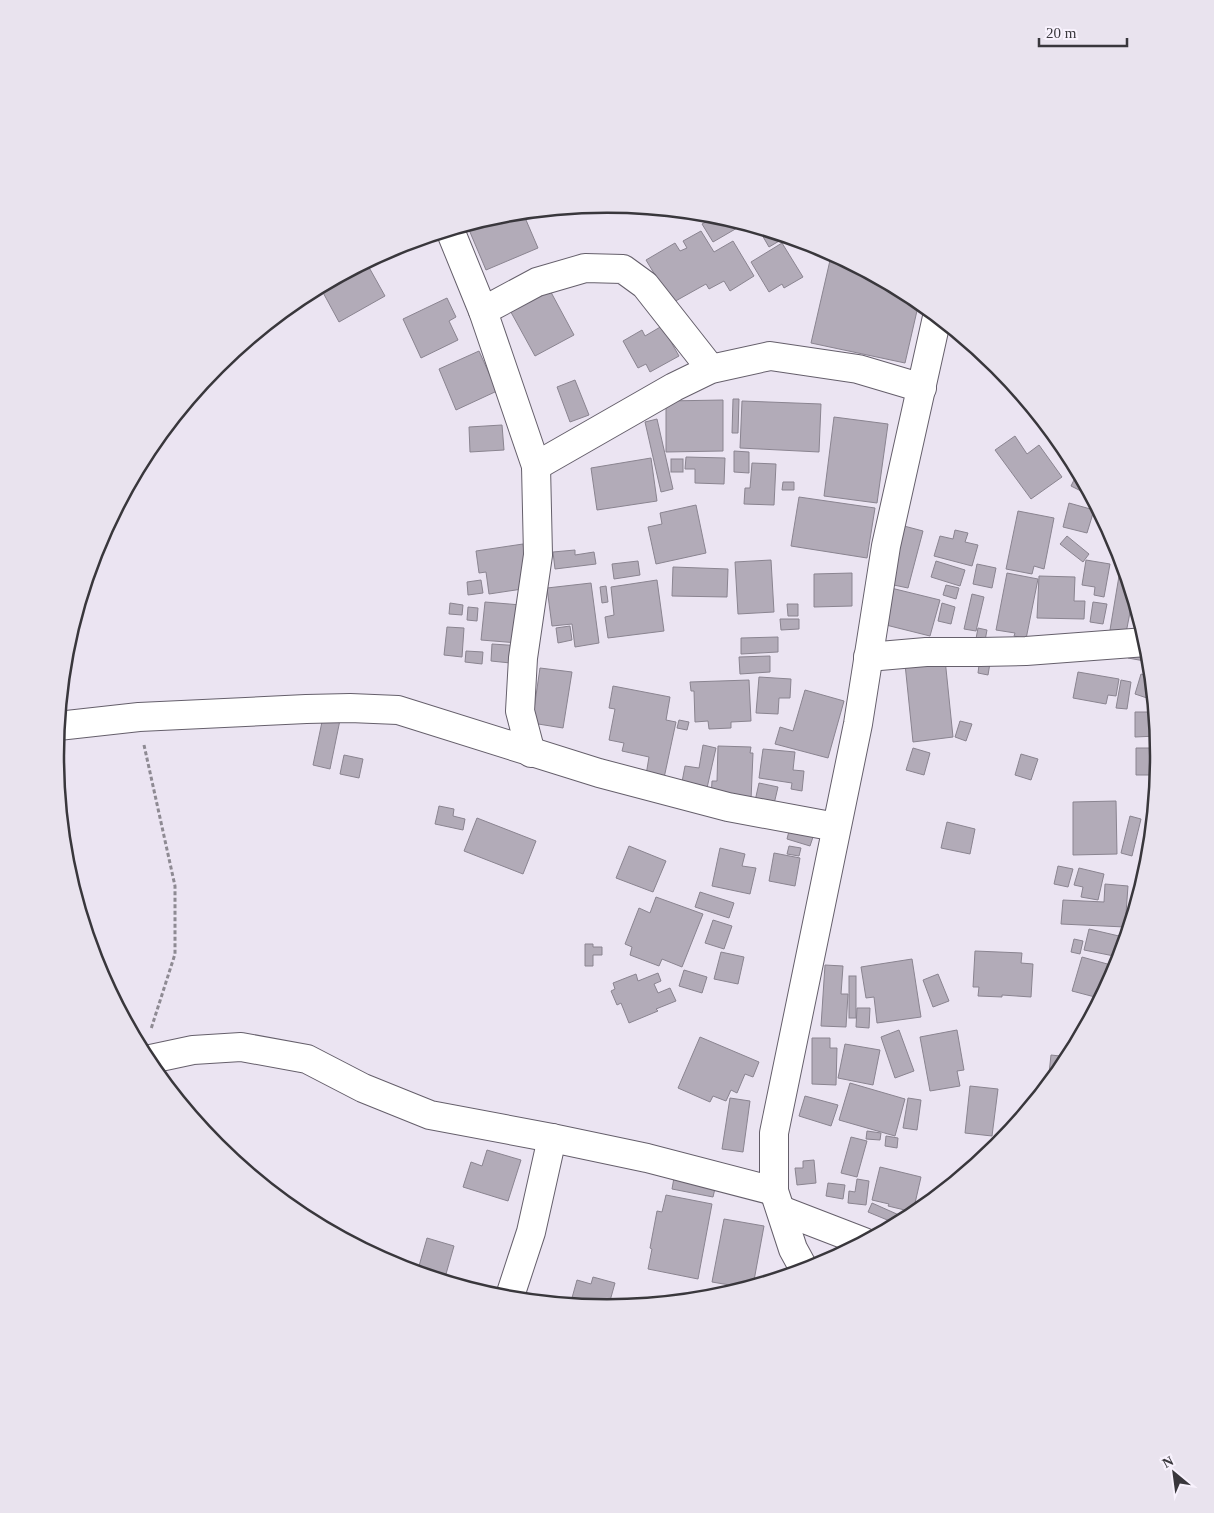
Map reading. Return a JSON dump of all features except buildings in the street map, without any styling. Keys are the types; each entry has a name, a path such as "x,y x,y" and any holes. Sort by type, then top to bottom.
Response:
{"street":[{"path":"452,236 483,312 536,466 538,556 522,658 520,711 531,753"},
{"path":"483,312 537,282 585,268 623,268 645,285 711,369"},
{"path":"801,1264 793,1249 777,1200 774,1133 858,724 886,546 935,324"},
{"path":"536,466 674,386 711,369 770,356 858,369 922,388"},
{"path":"868,657 926,652 1026,650 1138,643"},
{"path":"65,725 139,717 350,708 398,710 599,773 728,807 836,826"},
{"path":"149,1048 193,1050 241,1047 307,1060 363,1088 430,1115 648,1158 777,1200 857,1239"},
{"path":"512,1291 531,1232 552,1138"}],"path":[{"path":"139,717 175,886 175,954 148,1047"}]}
